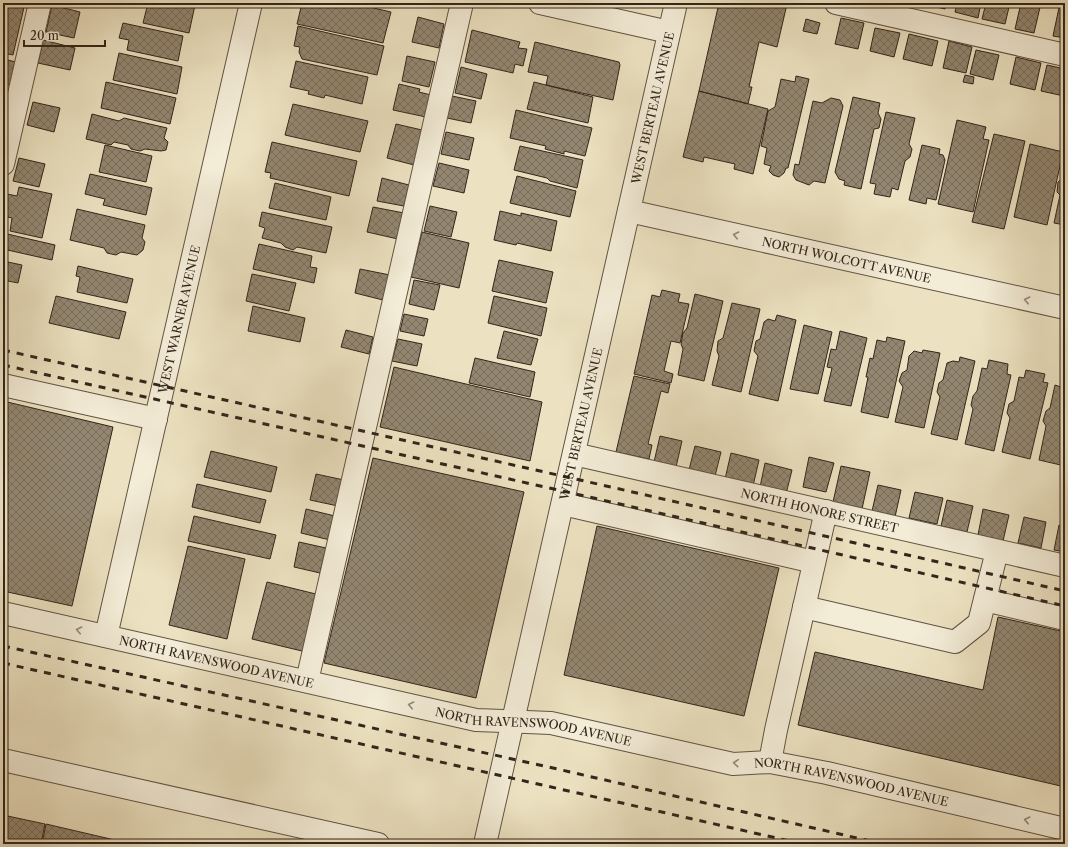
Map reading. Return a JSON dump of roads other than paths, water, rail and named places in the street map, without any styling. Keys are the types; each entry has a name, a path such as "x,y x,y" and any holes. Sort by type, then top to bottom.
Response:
{"street":[{"path":"3,164 40,3"},
{"name":"WEST WARNER AVENUE","path":"106,636 251,3"},
{"path":"307,681 462,3"},
{"path":"540,3 670,32"},
{"name":"WEST BERTEAU AVENUE","path":"486,844 676,3"},
{"path":"836,3 1065,55"},
{"name":"NORTH WOLCOTT AVENUE","path":"629,212 1065,308"},
{"path":"3,385 156,420"},
{"name":"NORTH HONORE STREET","path":"574,454 1065,566"},
{"path":"562,504 814,562"},
{"path":"770,762 826,511"},
{"path":"804,607 955,642 979,623 996,550"},
{"path":"985,600 1065,619"},
{"name":"NORTH RAVENSWOOD AVENUE","path":"3,613 476,720 551,723 733,764 770,762 827,773 1065,830"},
{"path":"3,760 378,844"}],"railway":[{"path":"3,350 1065,591"},
{"path":"3,365 1065,606"},
{"path":"3,646 553,768 883,844"},
{"path":"3,663 803,844"}]}
